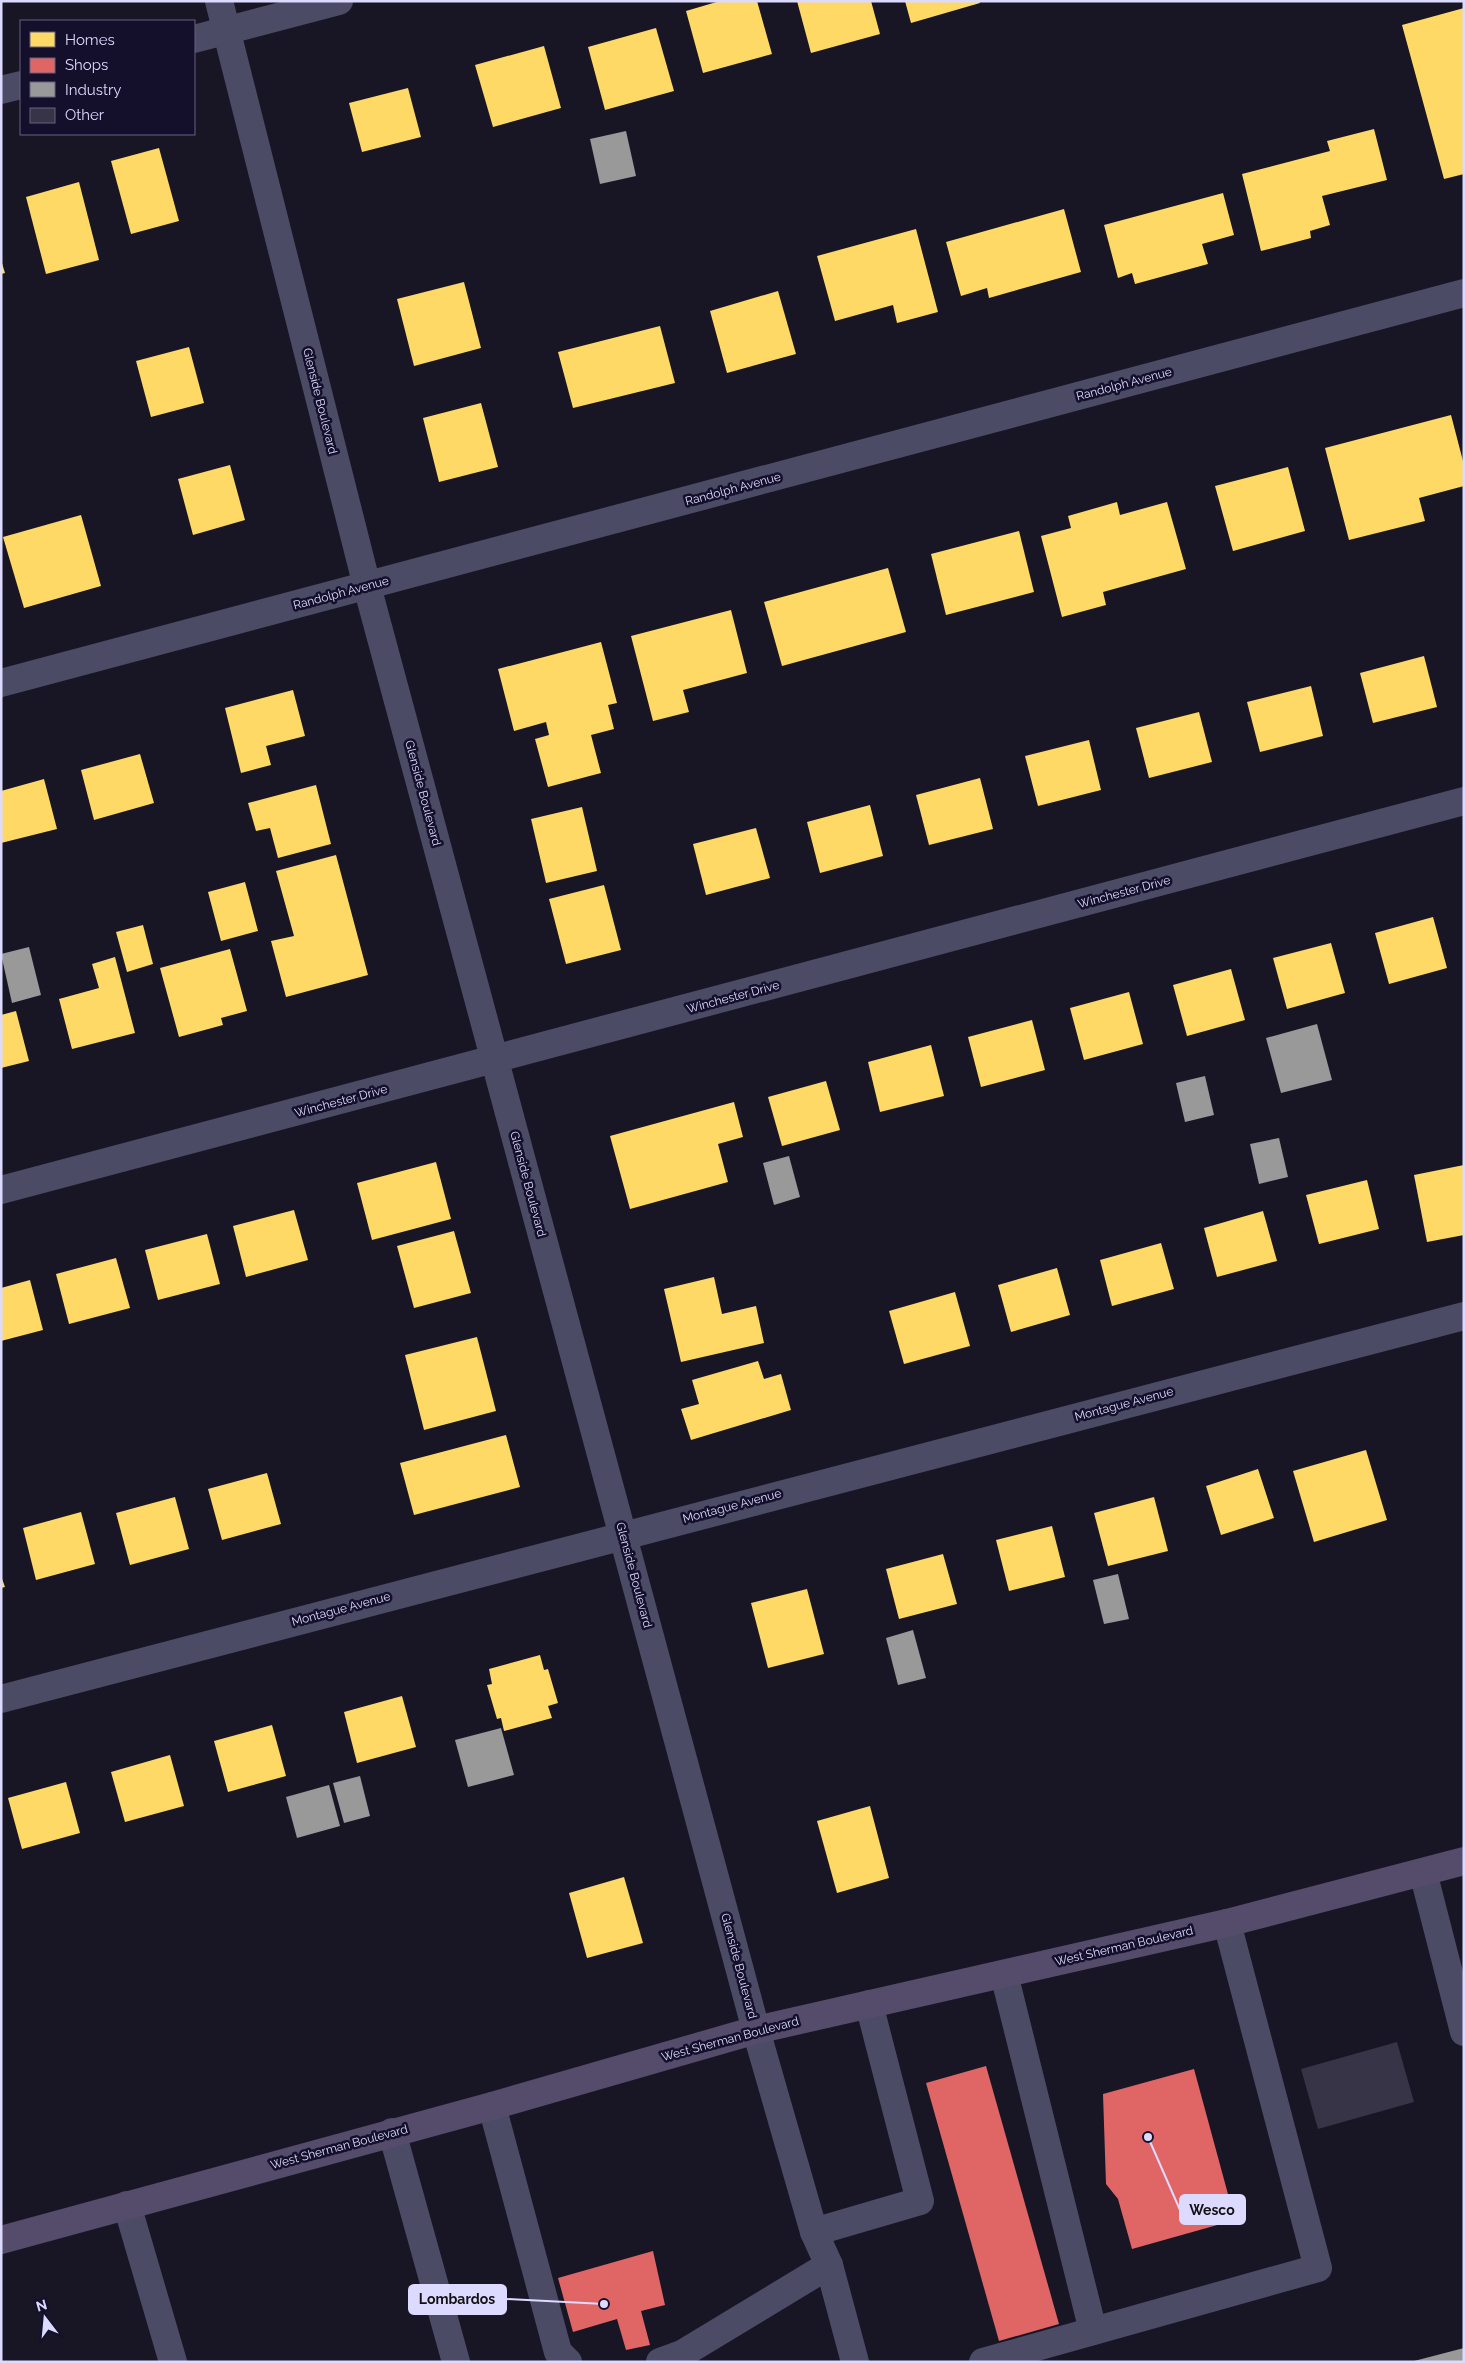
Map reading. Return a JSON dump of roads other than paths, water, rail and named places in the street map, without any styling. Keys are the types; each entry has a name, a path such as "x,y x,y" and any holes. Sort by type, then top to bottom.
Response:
{"main road":[{"name":"West Sherman Boulevard","path":"1,2240 492,2106 756,2030 1227,1923 1464,1861"}],"street":[{"name":"Glenside Boulevard","path":"220,1 367,586 756,2030 814,2232 829,2265 855,2362"},
{"path":"195,39 339,1"},
{"path":"1,90 20,85"},
{"name":"Randolph Avenue","path":"1,683 1464,293"},
{"name":"Winchester Drive","path":"1,1190 1464,801"},
{"name":"Montague Avenue","path":"1,1699 1464,1316"},
{"path":"1423,1872 1464,2032"},
{"path":"983,2362 1318,2268 1227,1923"},
{"path":"1004,1974 1093,2331"},
{"path":"814,2232 920,2201 869,2004"},
{"path":"492,2106 558,2352 568,2362"},
{"path":"392,2132 456,2362"},
{"path":"126,2205 172,2362"},
{"path":"660,2362 682,2354 829,2265"}],"place":[{"name":"Wesco","path":"1148,2137"},
{"name":"Lombardos","path":"604,2304"}]}
